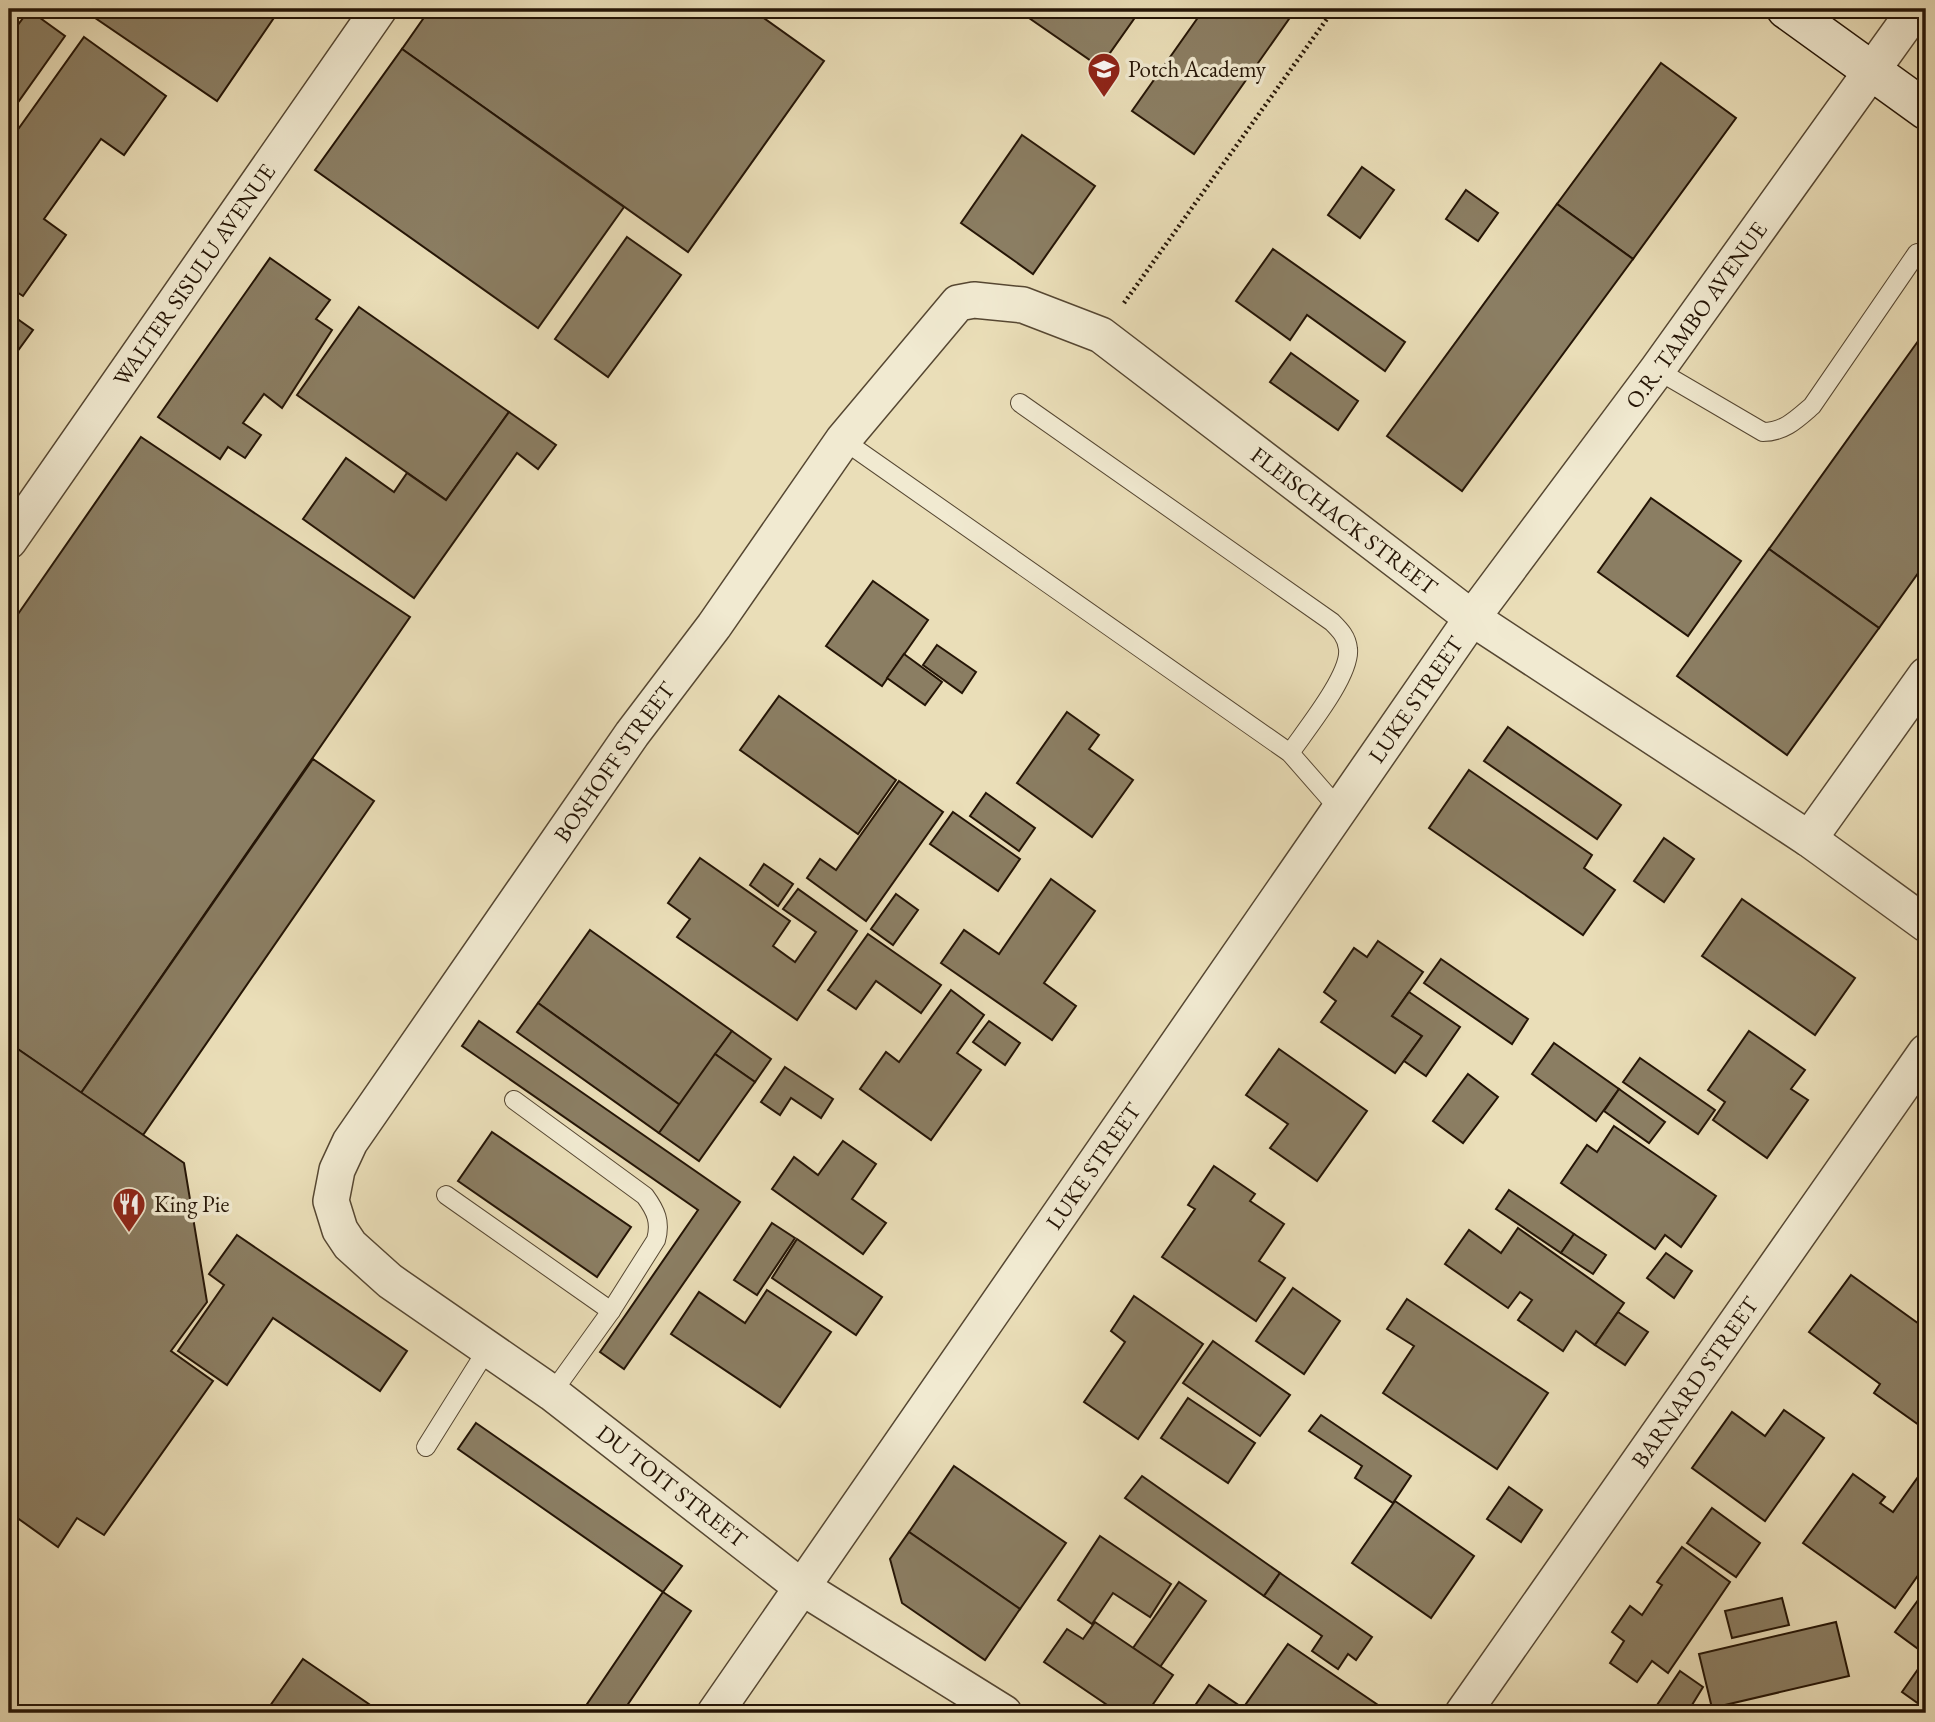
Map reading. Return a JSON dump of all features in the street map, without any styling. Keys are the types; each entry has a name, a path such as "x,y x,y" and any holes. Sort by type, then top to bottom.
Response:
{"street":[{"name":"WALTER SISULU AVENUE","path":"9,541 379,9"},
{"path":"1786,9 1926,110"},
{"name":"O.R. TAMBO AVENUE","path":"1472,618 1657,370 1916,9"},
{"name":"FLEISCHACK STREET","path":"958,303 974,300 1023,305 1101,335 1472,618 1808,839 1926,924"},
{"name":"BOSHOFF STREET","path":"350,1245 322,1197 357,1131 632,734 714,626 843,440 958,303"},
{"name":"LUKE STREET","path":"715,1713 800,1586 1472,618"},
{"path":"1808,839 1926,676"},
{"name":"BARNARD STREET","path":"1464,1713 1926,1052"},
{"name":"DU TOIT STREET","path":"350,1245 390,1282 552,1393 800,1586 1004,1713"}],"lane":[{"path":"1657,370 1763,432 1774,432 1790,425 1812,406 1917,253"},
{"path":"1020,403 1332,622 1343,634 1348,657 1339,680 1290,753"},
{"path":"843,440 1290,753 1339,809"},
{"path":"514,1100 645,1196 655,1211 659,1227 656,1240 611,1311 552,1393"},
{"path":"446,1195 611,1311"},
{"path":"426,1447 488,1348"}],"path":[{"path":"1101,335 1334,9"}],"building":[{"path":"82,9 280,9 217,101"},
{"path":"430,9 751,9 824,61 688,252 402,49"},
{"path":"1035,9 1141,9 1100,67 1029,18"},
{"path":"1204,9 1296,9 1194,154 1132,111"},
{"path":"29,10 65,36 9,115 9,37"},
{"path":"84,37 166,96 124,155 101,139 44,219 66,235 23,296 9,287 9,142"},
{"path":"402,49 624,207 538,328 315,170"},
{"path":"1661,63 1736,118 1633,259 1557,204"},
{"path":"1022,135 1095,186 1033,274 961,223"},
{"path":"1362,167 1394,190 1360,238 1328,215"},
{"path":"1466,190 1498,213 1478,241 1446,219"},
{"path":"1557,204 1633,259 1462,491 1387,436"},
{"path":"627,237 681,275 608,377 555,339"},
{"path":"1273,249 1405,342 1385,371 1307,315 1290,340 1236,301"},
{"path":"270,258 330,300 316,319 332,330 282,408 264,394 243,423 261,435 245,458 228,447 220,459 158,417"},
{"path":"359,307 509,412 446,500 297,395"},
{"path":"9,313 33,330 9,363"},
{"path":"1926,330 1926,562 1879,628 1769,549"},
{"path":"1291,353 1358,401 1338,430 1270,382"},
{"path":"509,412 556,445 538,469 517,453 414,598 303,519 346,458 394,492 407,473 446,500"},
{"path":"141,437 410,617 81,1093 9,1043 9,627"},
{"path":"1651,498 1741,561 1688,636 1598,572"},
{"path":"1769,549 1879,628 1787,755 1677,676"},
{"path":"873,581 928,620 882,686 826,646"},
{"path":"937,645 976,672 962,693 923,665"},
{"path":"904,654 942,682 925,705 887,678"},
{"path":"779,696 896,780 858,834 740,750"},
{"path":"1067,712 1099,735 1089,749 1133,780 1092,837 1017,783"},
{"path":"1508,727 1621,805 1597,839 1484,761"},
{"path":"313,759 374,801 143,1135 81,1093"},
{"path":"1469,770 1592,855 1584,868 1615,890 1583,935 1429,828"},
{"path":"899,781 943,812 866,921 807,878 820,859 836,870"},
{"path":"986,793 1035,828 1019,851 970,816"},
{"path":"953,812 1020,859 998,891 930,844"},
{"path":"1664,838 1694,859 1664,902 1634,881"},
{"path":"700,858 790,921 773,946 795,962 816,932 783,909 798,889 857,931 797,1020 677,937 690,919 668,903"},
{"path":"764,864 793,884 778,906 750,885"},
{"path":"1051,879 1095,911 1044,983 1076,1006 1052,1040 941,963 964,930 999,954"},
{"path":"896,894 918,910 893,945 871,929"},
{"path":"1742,899 1855,978 1815,1035 1702,956"},
{"path":"590,930 732,1031 680,1105 538,1003"},
{"path":"868,934 941,985 921,1013 876,981 856,1009 828,990"},
{"path":"1378,941 1423,972 1392,1016 1422,1036 1395,1073 1321,1022 1336,1001 1324,992 1354,948 1367,957"},
{"path":"1441,959 1528,1019 1512,1044 1424,983"},
{"path":"951,990 984,1015 957,1053 981,1070 931,1140 860,1089 886,1052 899,1062"},
{"path":"1409,992 1460,1027 1426,1076 1404,1061 1422,1036 1392,1016"},
{"path":"538,1003 680,1105 659,1133 517,1032"},
{"path":"479,1021 740,1202 624,1369 600,1352 698,1210 462,1046"},
{"path":"989,1021 1020,1043 1005,1065 973,1042"},
{"path":"732,1031 771,1059 755,1082 715,1054"},
{"path":"1749,1031 1805,1070 1791,1089 1808,1100 1767,1158 1713,1120 1725,1102 1708,1090"},
{"path":"9,1043 184,1163 207,1302 171,1351 213,1381 104,1535 77,1518 58,1547 9,1512"},
{"path":"1554,1043 1619,1089 1596,1121 1532,1074"},
{"path":"1279,1049 1367,1111 1317,1181 1270,1148 1288,1124 1246,1095"},
{"path":"715,1054 755,1082 699,1161 659,1133"},
{"path":"1640,1058 1715,1110 1698,1134 1623,1082"},
{"path":"785,1067 833,1099 821,1118 791,1098 780,1115 761,1102"},
{"path":"1468,1074 1498,1097 1463,1143 1433,1121"},
{"path":"1619,1089 1665,1122 1649,1143 1604,1111"},
{"path":"1614,1126 1716,1196 1681,1247 1665,1235 1655,1249 1561,1183 1587,1145 1597,1152"},
{"path":"492,1132 631,1227 597,1277 458,1181"},
{"path":"843,1141 876,1164 852,1199 886,1223 863,1254 772,1189 794,1157 818,1175"},
{"path":"1214,1166 1255,1194 1250,1201 1284,1224 1259,1261 1285,1278 1256,1321 1162,1257 1195,1209 1188,1205"},
{"path":"1509,1190 1574,1234 1561,1253 1496,1209"},
{"path":"772,1223 795,1238 757,1295 734,1280"},
{"path":"1518,1228 1624,1303 1595,1345 1576,1331 1563,1351 1518,1320 1532,1300 1520,1292 1508,1308 1445,1264 1469,1230 1501,1253"},
{"path":"1574,1234 1606,1255 1593,1274 1561,1253"},
{"path":"237,1235 407,1351 380,1391 273,1318 227,1385 178,1351 224,1285 209,1274"},
{"path":"797,1239 882,1297 856,1335 772,1278"},
{"path":"1666,1253 1692,1271 1674,1298 1647,1278"},
{"path":"1851,1275 1926,1329 1926,1430 1874,1393 1880,1384 1809,1332"},
{"path":"1293,1288 1340,1321 1304,1374 1256,1341"},
{"path":"767,1290 831,1332 780,1407 671,1334 699,1292 745,1323"},
{"path":"1134,1296 1203,1344 1138,1439 1084,1402 1125,1342 1111,1331"},
{"path":"1407,1299 1548,1393 1497,1469 1383,1393 1414,1346 1387,1329"},
{"path":"1618,1312 1648,1332 1625,1365 1595,1345"},
{"path":"1213,1341 1290,1395 1260,1436 1183,1383"},
{"path":"1188,1398 1255,1443 1228,1483 1161,1438"},
{"path":"1784,1410 1824,1438 1765,1521 1692,1468 1732,1412 1765,1436"},
{"path":"1321,1415 1411,1476 1393,1503 1355,1478 1362,1466 1309,1431"},
{"path":"476,1423 682,1566 663,1592 458,1449"},
{"path":"954,1466 1066,1543 1020,1609 909,1532"},
{"path":"1853,1474 1885,1497 1880,1503 1893,1512 1918,1477 1926,1483 1926,1564 1895,1608 1803,1543"},
{"path":"1142,1476 1280,1573 1264,1596 1125,1498"},
{"path":"1509,1487 1542,1510 1521,1542 1487,1519"},
{"path":"1395,1501 1474,1556 1431,1618 1352,1563"},
{"path":"1712,1508 1760,1543 1736,1577 1687,1543"},
{"path":"909,1532 1020,1609 985,1660 902,1603 890,1559"},
{"path":"1100,1536 1171,1584 1150,1617 1113,1593 1092,1624 1058,1600"},
{"path":"1682,1547 1730,1582 1668,1673 1652,1661 1637,1682 1610,1663 1624,1641 1612,1632 1630,1606 1642,1615 1662,1585 1657,1582"},
{"path":"1280,1573 1372,1637 1356,1660 1348,1654 1338,1669 1312,1651 1322,1636 1264,1596"},
{"path":"1179,1582 1206,1601 1160,1667 1133,1648"},
{"path":"1926,1589 1926,1644 1921,1651 1895,1632"},
{"path":"663,1592 691,1611 622,1713 581,1713"},
{"path":"1782,1598 1789,1625 1732,1638 1725,1611"},
{"path":"1095,1622 1173,1675 1147,1713 1119,1713 1044,1662 1067,1629 1083,1639"},
{"path":"1836,1622 1849,1676 1712,1708 1699,1654"},
{"path":"1288,1644 1378,1705 1372,1713 1190,1713 1209,1685 1243,1708"},
{"path":"303,1659 382,1713 265,1713"},
{"path":"1923,1662 1926,1664 1926,1709 1902,1692"},
{"path":"1680,1671 1703,1687 1692,1705 1704,1713 1656,1713 1653,1711"}],"place":[{"name":"Potch Academy","path":"1104,99"},
{"name":"King Pie","path":"129,1234"}]}
